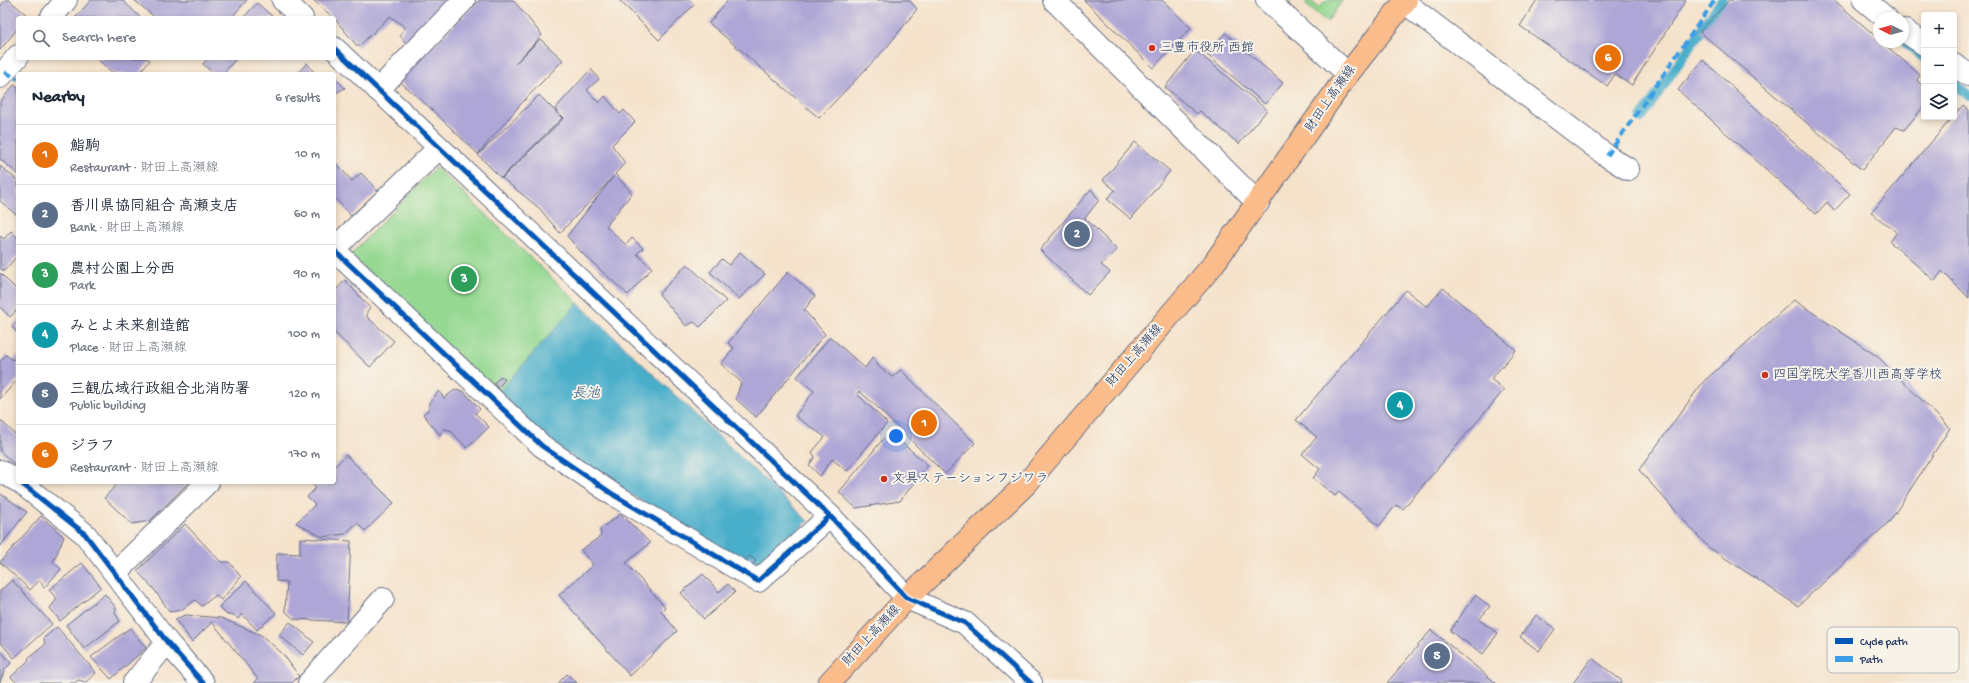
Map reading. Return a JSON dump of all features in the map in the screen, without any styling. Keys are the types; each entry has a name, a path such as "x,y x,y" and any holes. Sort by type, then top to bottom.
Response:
{"main road":[{"name":"財田上高瀬線","path":"829,683 907,598 1026,484 1212,266 1348,74 1405,1"}],"street":[{"path":"52,16 66,0"},
{"path":"283,0 300,16"},
{"path":"378,90 464,0"},
{"path":"1054,0 1258,203"},
{"path":"1864,0 1879,12"},
{"path":"1270,1 1348,74"},
{"path":"1405,1 1607,156 1628,169"},
{"path":"1909,34 1921,42"},
{"path":"336,50 830,516 907,598 965,623 1032,683"},
{"path":"0,77 16,58"},
{"path":"1957,67 1969,76"},
{"path":"336,247 439,148"},
{"path":"336,251 542,446 614,495 758,581 830,516"},
{"path":"22,484 85,534 167,642 203,683"},
{"path":"115,573 206,484"},
{"path":"309,683 383,599"},
{"path":"134,683 167,642"}],"green space":[{"path":"1310,0 1319,8 1326,0 1343,0 1327,22 1305,4"},
{"path":"436,167 578,303 498,393 350,255"}],"water":[{"name":"長池","path":"578,303 808,521 753,573 546,440 498,393"}],"building":[{"path":"5,0 9,0 28,16 16,16 16,30 0,50 0,7"},
{"path":"91,0 122,0 139,16 77,16"},
{"path":"134,0 247,0 233,16 154,16"},
{"path":"313,0 453,0 407,45 400,35 405,27 390,16 358,47 336,20 336,16 332,16"},
{"path":"480,0 513,0 542,35 515,64 540,39 563,60 520,105 478,154 427,105 398,80"},
{"path":"619,0 690,0 694,5 659,40"},
{"path":"728,0 909,0 917,9 887,47 819,118 709,23"},
{"name":"三豊市役所 西館","path":"1084,0 1162,0 1191,28 1153,68"},
{"path":"1537,0 1686,0 1632,85 1615,74 1607,86 1520,26"},
{"path":"1729,0 1834,0 1873,34 1873,48 1889,48 1920,75 1917,80 1921,85 1921,110 1904,130 1896,127 1862,170 1700,32"},
{"path":"257,3 272,16 245,16"},
{"path":"1225,33 1283,83 1265,104 1206,54"},
{"path":"1195,50 1267,110 1239,144 1200,111 1197,114 1165,87"},
{"path":"98,60 150,60 140,72 112,72"},
{"path":"206,60 235,60 225,71 226,72 212,72 203,64"},
{"path":"1703,60 1850,194 1834,211 1827,202 1816,214 1678,90"},
{"path":"307,63 314,72 299,72"},
{"path":"591,69 599,79 587,90 599,103 605,96 620,114 624,110 635,122 612,145 625,163 615,174 632,193 606,226 626,245 632,238 643,248 637,254 652,268 628,295 582,253 567,236 614,176 560,233 539,208 502,178 564,118 555,109"},
{"path":"336,79 345,88 336,93"},
{"path":"14,85 16,86 16,172 0,159 0,102"},
{"path":"539,95 562,118 501,178 478,155"},
{"path":"1963,105 1969,110 1969,298 1942,271 1935,281 1890,242 1897,232 1871,213 1950,120 1957,120 1957,112"},
{"path":"1135,142 1170,171 1131,219 1107,199 1115,190 1103,180"},
{"path":"336,163 352,181 361,173 378,191 351,216 336,199"},
{"path":"0,166 16,179 16,214 0,201"},
{"path":"1091,189 1099,200 1085,218 1117,250 1101,265 1110,272 1088,295 1040,250"},
{"path":"11,231 16,236 16,257 4,271 0,268 0,236 4,239"},
{"path":"740,252 765,274 739,299 710,272 722,259 729,265"},
{"path":"687,264 726,301 700,327 694,322 686,326 659,294"},
{"path":"788,272 815,296 804,310 825,334 756,417 736,399 741,382 721,364 734,348 728,343"},
{"path":"0,273 16,289 16,310 10,317 0,307"},
{"path":"345,280 370,308 367,311 367,317 394,341 370,367 336,334 336,290"},
{"path":"1443,288 1516,350 1491,379 1504,390 1403,509 1396,505 1379,526 1339,492 1335,496 1313,478 1320,469 1302,454 1317,437 1296,420 1406,290 1427,307"},
{"path":"1794,300 1878,357 1950,428 1890,521 1798,606 1708,547 1639,470 1703,382"},
{"path":"16,322 16,332 12,327"},
{"path":"830,337 865,368 873,357 879,367 892,377 901,370 975,443 945,474 859,391 857,394 887,423 847,471 832,459 820,476 809,465 815,457 812,452 825,437 795,416 814,391 797,377"},
{"path":"6,355 13,360 16,357 16,381 0,399 0,362"},
{"path":"501,376 505,379 499,387 494,383"},
{"path":"455,390 463,391 480,409 475,413 489,427 467,448 450,430 444,429 440,435 423,414 429,409 429,403 439,391 444,398"},
{"path":"0,420 16,435 16,464 15,465 0,451"},
{"name":"文具ステーションフジワラ","path":"889,432 928,465 900,501 856,508 839,492"},
{"path":"346,455 394,503 365,531 357,523 345,534 322,537 296,523 315,505 307,497 316,488 312,484 336,484 336,465"},
{"path":"117,484 187,484 150,521 132,524 104,498"},
{"path":"1,494 27,512 0,546 0,495"},
{"path":"621,514 650,543 626,563 665,607 661,611 677,631 630,676 559,595 593,565 581,550 601,536 600,529"},
{"path":"41,516 64,537 53,562 61,569 44,588 40,580 30,590 0,562"},
{"path":"185,524 221,562 229,562 241,577 221,600 216,595 202,606 195,600 181,610 170,612 153,588 137,571"},
{"path":"300,538 351,541 347,622 294,619 285,611 287,582 276,581 277,553 300,554"},
{"path":"750,556 756,561 752,566 745,560"},
{"path":"82,563 101,587 60,621 50,608 57,599 49,590"},
{"path":"703,574 719,592 728,584 735,592 704,619 681,593"},
{"path":"12,580 52,624 14,658 0,642 0,591"},
{"path":"246,581 276,613 257,630 242,614 238,619 234,615 227,615 219,607"},
{"path":"105,594 116,608 115,613 120,621 84,649 66,625"},
{"path":"1475,595 1490,606 1479,620 1498,633 1483,654 1450,631"},
{"path":"186,615 221,618 261,635 283,654 299,676 292,683 254,683 258,679 212,622 192,642 175,619"},
{"path":"1536,615 1555,629 1539,651 1520,637"},
{"path":"290,622 314,642 303,655 279,635"},
{"path":"57,627 96,673 86,682 78,680 75,683 17,683 11,677 29,660 28,658 45,645 44,638"},
{"path":"130,628 146,648 111,679 91,657"},
{"path":"1431,630 1496,683 1387,683"},
{"path":"0,650 11,663 5,669 0,682"},
{"path":"1592,658 1622,681 1621,683 1573,683"},
{"path":"567,674 577,683 558,683"}],"waterway":[{"path":"1641,118 1722,0"},
{"path":"1909,46 1921,56"},
{"path":"1955,84 1969,96"}],"marked path":[{"path":"1607,156 1715,0"},
{"path":"5,72 16,78"}],"cycle path":[{"path":"336,50 830,516 907,598 965,623 1031,683"},
{"path":"336,252 542,446 614,495 758,581 830,516"},
{"path":"22,484 85,534 167,642 203,683"}],"place":[{"name":"三豊市役所 西館","path":"1152,48"},
{"name":"ジラフ","path":"1608,58"},
{"name":"香川県協同組合 高瀬支店","path":"1077,234"},
{"name":"農村公園上分西","path":"464,279"},
{"name":"四国学院大学香川西高等学校","path":"1765,375"},
{"name":"みとよ未来創造館","path":"1400,405"},
{"name":"鮨駒","path":"924,423"},
{"name":"文具ステーションフジワラ","path":"884,479"},
{"name":"三観広域行政組合北消防署","path":"1437,656"}]}
